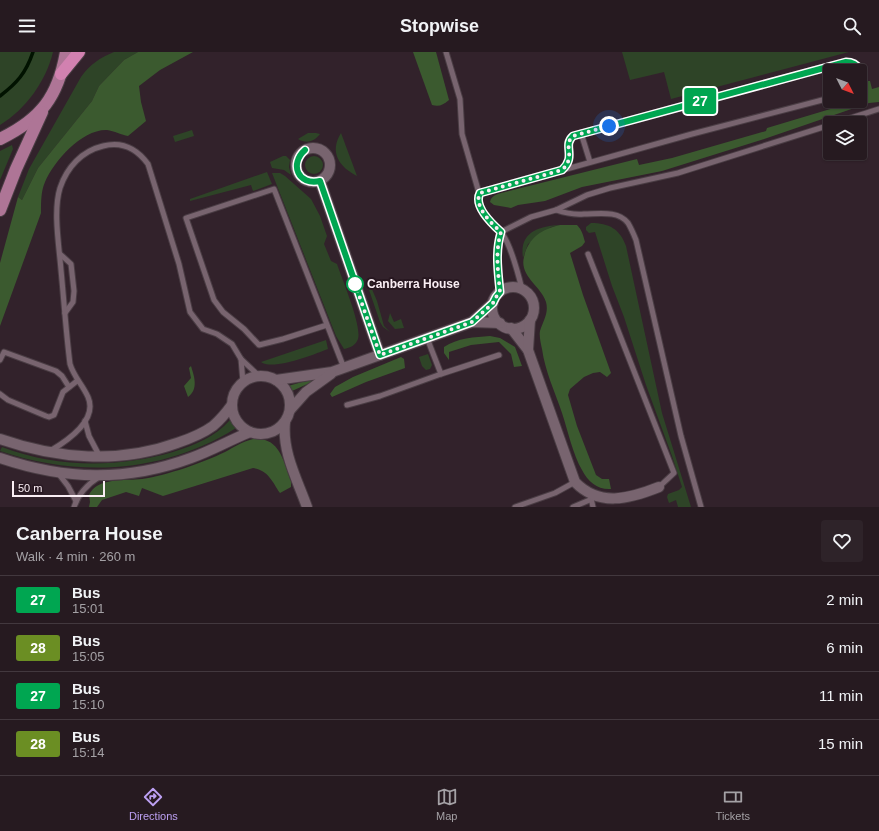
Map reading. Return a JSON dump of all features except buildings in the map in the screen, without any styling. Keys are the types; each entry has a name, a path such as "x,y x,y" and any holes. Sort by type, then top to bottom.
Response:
{"highway":[{"path":"61,74 79,52"}],"main road":[{"path":"0,210 44,108 53,94 61,74 66,52"},
{"path":"0,139 15,131 44,108"}],"street":[{"path":"320,181 380,355"},
{"path":"472,322 493,303 500,292 506,288 513,287 522,289 528,294 533,302 534,311 530,320 528,350"},
{"path":"493,303 495,317 500,323"},
{"path":"276,380 332,372 472,322 500,323 511,328 518,328 525,325 530,320"},
{"path":"511,328 528,350 575,482 582,490 591,497 603,501 617,501 639,495 659,487"},
{"path":"307,507 285,449 285,422 290,410 306,392 332,372"},
{"path":"285,422 275,431 267,434 256,434 250,432 238,424 234,417 231,406 233,394 237,387 250,378 259,376 267,377 276,380 282,385 290,401 290,410"},
{"path":"0,439 20,446 70,455 100,457 142,452 165,447 200,434 212,427 231,406"},
{"path":"0,458 26,466 58,473 76,475 101,475 145,471 191,458 250,432"},
{"path":"267,434 277,440 285,449"}],"lane":[{"path":"446,52 460,99 462,134 480,193 478,200 482,211 501,232 514,258 522,289"},
{"path":"839,64 846,62 857,64"},
{"path":"562,170 567,166 570,159 568,144 569,139 573,136 823,68"},
{"path":"480,193 823,100"},
{"path":"857,116 879,109"},
{"path":"500,292 497,252 501,232 531,217 556,210 587,194 678,173 823,127"},
{"path":"581,133 590,162"},
{"path":"49,452 73,436 85,421 90,409 89,401 85,392 72,372 70,364 57,202 60,188 71,166 89,150 115,144 124,145 142,156 148,164 179,264 190,312 203,329 217,334 235,348 241,359 259,376"},
{"path":"327,325 259,345 244,329 222,312 214,300 186,218 274,189 344,368"},
{"path":"556,210 565,214 603,213 616,215 628,223 636,240 681,436 701,507"},
{"path":"60,254 71,264 74,291 73,302 65,313"},
{"path":"588,254 674,473 659,487"},
{"path":"427,338 441,374"},
{"path":"0,360 4,352 56,371 62,376 69,387"},
{"path":"347,405 380,396 499,355"},
{"path":"241,359 243,382"},
{"path":"0,394 8,400 49,416 54,415 63,392 77,381"},
{"path":"85,421 89,436 100,457"},
{"path":"58,473 68,486 76,501"},
{"path":"74,507 76,501 87,487 101,475"},
{"path":"515,507 555,493 575,482"},
{"path":"573,507 591,497 593,507"}],"green space":[{"path":"0,52 53,52 50,63 34,93 18,111 0,125"},
{"path":"114,52 138,52 124,60 99,86 92,101 38,168 22,200 18,197 29,169 81,77 88,68"},
{"path":"138,52 193,52 160,70 139,86 146,121 128,136 107,130 98,131 79,140 55,165 44,185 41,213 0,326 0,263 18,197 22,200 38,168 92,101 99,86 124,60"},
{"path":"413,52 436,52 449,100 445,103 439,106 432,105"},
{"path":"622,52 849,52 671,99 664,72 630,80"},
{"path":"868,81 870,81 872,89 879,87 879,102 867,104"},
{"path":"834,108 854,108 831,116 823,116 823,119 761,140 662,171 582,187 545,201 518,205 511,208 494,205 490,202 492,197 500,193 637,159 639,165 672,158 766,131 767,128"},
{"path":"192,130 194,136 175,142 173,136"},
{"path":"308,133 320,134 315,139 307,142 298,139"},
{"path":"341,133 357,176 345,168 336,153 336,146"},
{"path":"12,145 13,149 0,180 0,151"},
{"path":"286,156 290,160 289,167 291,175 284,170 272,168 270,162"},
{"path":"314,156 320,159 323,165 320,171 314,174 308,171 305,165 308,159"},
{"path":"267,172 272,184 253,191 251,185 190,201 190,199"},
{"path":"272,173 280,173 285,176 311,199 320,216 327,236 324,244 331,261 337,264 351,302 357,324 358,339 351,347 344,349 336,336"},
{"path":"591,223 603,224 613,228 624,240 662,413 691,507 678,507 676,500 669,503 667,497 668,494 679,490 682,487 612,286 595,232 589,233 586,230 586,227"},
{"path":"560,225 551,227 528,244 523,258 524,242 527,236 538,229"},
{"path":"560,225 577,225 583,235 585,242 582,246 570,253 583,295 611,373 607,377 600,372 584,377 570,389 568,395 577,426 596,475 602,479 609,479 611,489 598,487 590,482 584,474 576,457 543,357 540,331 546,313 546,302 540,291 527,275 523,264 526,250 532,240 547,229"},
{"path":"372,283 371,287 377,301 384,326 390,332 383,327 380,322 367,284"},
{"path":"390,313 394,322 401,319 404,328 395,329 388,321"},
{"path":"490,336 500,338 515,347 522,366 514,367 511,354 499,342 471,345 449,352 449,360 444,353 444,347 449,344 466,338"},
{"path":"326,340 328,349 304,358 275,364 261,362"},
{"path":"428,354 432,365 430,369 426,370 422,366 419,357"},
{"path":"401,357 404,359 405,368 366,382 332,397 330,394 335,387 353,377"},
{"path":"191,366 195,386 194,390 188,397 184,386 191,378 189,368"},
{"path":"313,379 314,381 292,391 288,386"},
{"path":"230,420 236,428 209,443 180,454 151,462 121,466 91,467 60,465 30,460 0,451 2,447 44,459 66,462 109,463 130,461 173,452 204,440 218,431"},
{"path":"253,439 265,440 271,443 279,451 291,481 291,487 280,493 272,480 266,474 253,468 163,496 142,488 139,496 126,492 102,500 97,507 89,507 89,495 98,485 112,481 142,479 174,472 206,460"}],"waterway":[{"path":"0,96 11,87 24,72 33,52"}],"bus line":[{"name":"27","path":"839,64 851,62 857,64"},
{"name":"27","path":"305,150 298,158 296,164 297,170 299,175 308,182 320,181 380,355 472,322 493,303 500,292 497,252 501,232 488,219 479,204 478,196 480,193 562,170 567,166 570,159 568,144 569,139 573,136 823,69"}],"place":[{"name":"Canberra House","path":"355,284"}],"route":[{"path":"355,284 380,355 472,322 493,303 500,292 497,252 501,232 482,211 478,200 480,193 562,170 567,166 570,159 568,144 569,139 573,136 609,126"}]}
